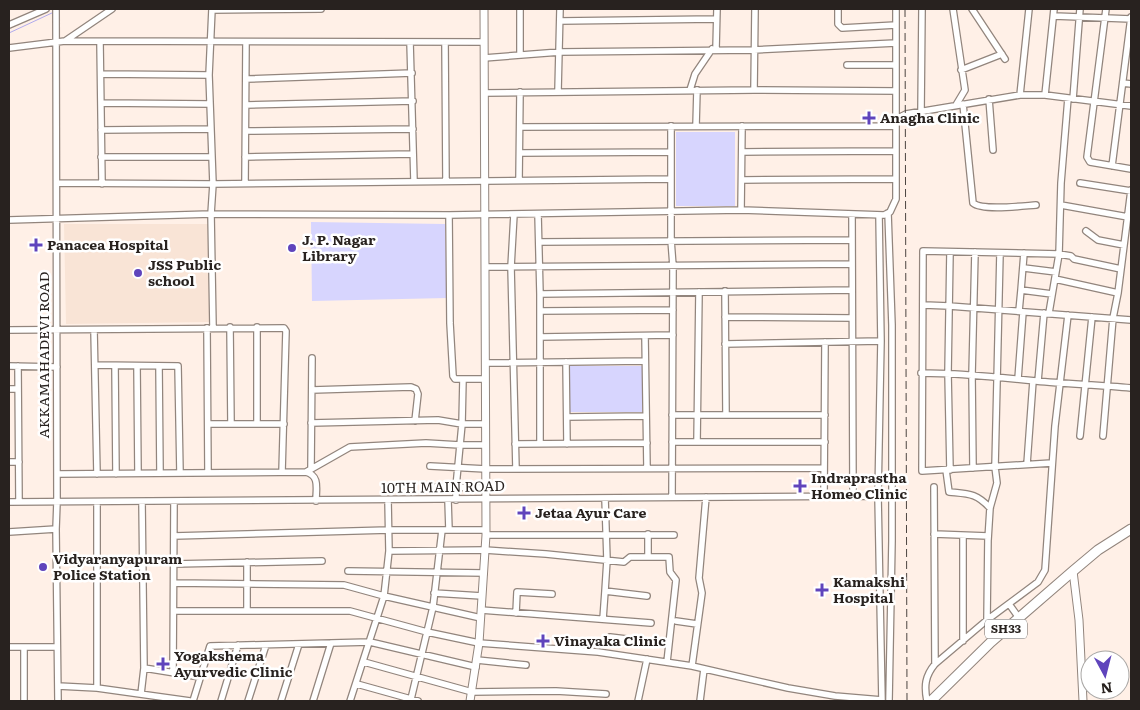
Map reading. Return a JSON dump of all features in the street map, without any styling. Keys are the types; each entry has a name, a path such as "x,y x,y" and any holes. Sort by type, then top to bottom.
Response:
{"main road":[{"path":"1086,561 1098,550 1131,529"},
{"name":"SH33","path":"931,701 991,642 1073,571 1086,561 1101,555 1131,536"}],"street":[{"path":"22,9 22,18"},
{"path":"9,25 46,9"},
{"name":"AKKAMAHADEVI ROAD","path":"56,9 58,502 56,529 58,701"},
{"path":"65,41 112,9"},
{"path":"208,472 212,184 209,75 212,9 321,9"},
{"path":"470,701 479,643 486,533 484,9"},
{"path":"520,9 520,55"},
{"path":"558,91 560,9"},
{"path":"696,126 695,74 714,49 717,9"},
{"path":"754,90 755,9"},
{"path":"838,9 838,24 842,28 896,25"},
{"path":"9,220 56,217 211,214 485,215 741,210 879,215 888,213 896,199 896,9"},
{"path":"921,112 922,9"},
{"path":"953,9 965,90 956,105"},
{"path":"961,70 1004,57 972,9"},
{"path":"1020,95 1029,9"},
{"path":"1045,95 1054,9"},
{"path":"1027,464 1046,313 1056,272 1070,99 1080,9"},
{"path":"1106,9 1086,157 1090,162 1131,169"},
{"path":"1054,16 1131,18 1129,58 1123,83 1112,166"},
{"path":"560,21 716,19"},
{"path":"9,48 57,41 484,42"},
{"path":"100,42 102,184"},
{"path":"245,182 246,42"},
{"path":"410,42 414,181"},
{"path":"445,42 446,181"},
{"path":"484,58 560,52 754,50 896,43"},
{"path":"847,65 896,65"},
{"path":"246,79 412,73"},
{"path":"100,74 209,75"},
{"path":"1123,83 1131,84"},
{"path":"484,93 694,90 896,91"},
{"path":"520,92 520,180"},
{"path":"520,127 742,126 896,122 906,114 1020,95 1045,95 1131,106"},
{"path":"989,99 993,150"},
{"path":"246,105 413,100"},
{"path":"101,103 210,104"},
{"path":"963,104 973,203 976,206 988,207 1036,205"},
{"path":"671,126 671,240 673,266 672,497"},
{"path":"741,210 742,126"},
{"path":"101,130 210,129"},
{"path":"246,131 413,129"},
{"path":"742,152 896,151"},
{"path":"520,153 671,152"},
{"path":"245,157 413,154"},
{"path":"101,157 211,157"},
{"path":"742,180 896,178"},
{"path":"57,183 212,184 245,182 671,179"},
{"path":"1080,183 1131,191 1113,318 1103,436"},
{"path":"1061,205 1128,217"},
{"path":"888,213 892,325 892,541 889,701"},
{"path":"514,214 511,267 516,469"},
{"path":"538,214 540,267 540,444"},
{"path":"852,214 852,496"},
{"path":"449,215 450,323 453,376 455,379 485,378"},
{"path":"174,611 350,611 427,632 479,643 598,652 692,666 845,699 882,700 878,496 881,341 879,215"},
{"path":"1086,231 1098,240 1124,245"},
{"path":"539,242 852,240"},
{"path":"1052,463 922,471 923,251 1058,254 1121,269"},
{"path":"950,252 949,492 971,494 980,498 990,508"},
{"path":"973,468 972,375 975,252"},
{"path":"987,620 990,508 997,483 995,467 1000,253"},
{"path":"1018,379 1024,253"},
{"path":"485,267 852,264"},
{"path":"1024,268 1056,272"},
{"path":"1055,279 1118,293"},
{"path":"540,294 852,290"},
{"path":"1021,290 1052,294"},
{"path":"725,291 726,415"},
{"path":"697,442 700,292"},
{"path":"924,306 950,306 1131,320"},
{"path":"540,311 673,310"},
{"path":"927,701 925,681 929,672 936,664 987,620 1038,582 1045,570 1052,463 1068,315"},
{"path":"725,317 852,318"},
{"path":"1080,436 1087,384 1092,317"},
{"path":"230,327 231,424"},
{"path":"9,330 230,327 282,327 286,329 282,472"},
{"path":"257,327 257,424"},
{"path":"94,330 97,474"},
{"path":"540,337 673,335"},
{"path":"645,336 648,468"},
{"path":"725,344 881,341"},
{"path":"824,496 825,342"},
{"path":"312,358 312,423 308,470 316,479 316,500"},
{"path":"485,363 645,361"},
{"path":"566,362 567,444"},
{"path":"95,365 178,366 180,473"},
{"path":"9,366 57,367"},
{"path":"18,366 19,502"},
{"path":"115,366 116,474"},
{"path":"137,366 138,473"},
{"path":"159,366 160,474"},
{"path":"922,374 948,373 998,376 1036,381 1131,388"},
{"path":"456,500 462,424 463,379"},
{"path":"312,390 411,387 416,389 418,394 415,420"},
{"path":"9,389 18,389"},
{"path":"672,415 825,415"},
{"path":"567,417 646,416"},
{"path":"312,423 438,420 462,424 486,424"},
{"path":"208,424 284,424"},
{"path":"672,442 824,442"},
{"path":"57,474 282,472 308,470 350,447 426,443 460,446 486,444"},
{"path":"514,444 647,443"},
{"path":"9,462 19,462"},
{"path":"430,466 486,469 824,468"},
{"path":"435,487 486,488"},
{"path":"934,487 936,664"},
{"name":"10TH MAIN ROAD","path":"9,502 878,496"},
{"path":"692,666 702,593 699,578 706,497"},
{"path":"603,619 607,560 605,498"},
{"path":"350,701 384,596 389,551 388,500"},
{"path":"411,699 433,607 448,500"},
{"path":"173,673 174,501"},
{"path":"97,502 97,688"},
{"path":"140,694 144,668 142,502"},
{"path":"9,532 56,529"},
{"path":"174,536 389,530 445,530 486,533 674,534"},
{"path":"648,534 648,556"},
{"path":"934,534 988,536 988,540"},
{"path":"963,641 964,536"},
{"path":"389,551 485,550 625,562 630,556 670,558 670,572 676,580 667,662"},
{"path":"174,564 322,561"},
{"path":"247,562 247,611"},
{"path":"348,571 484,574"},
{"path":"1073,571 1079,620 1083,701"},
{"path":"174,583 344,585 433,607 481,614 516,613 651,623"},
{"path":"604,591 647,596"},
{"path":"516,613 517,592 552,594"},
{"path":"434,593 482,596"},
{"path":"1009,604 1019,618"},
{"path":"676,622 697,624"},
{"path":"610,637 668,644"},
{"path":"58,686 97,688 191,701 210,646 370,642 476,664 526,665"},
{"path":"313,701 331,643"},
{"path":"248,701 266,644"},
{"path":"281,701 299,644"},
{"path":"221,701 238,645"},
{"path":"9,647 57,648"},
{"path":"24,647 24,701"},
{"path":"638,701 647,659"},
{"path":"364,662 472,692 556,691 606,694"},
{"path":"144,668 200,677"},
{"path":"700,701 704,669"},
{"path":"357,684 418,701"}],"shaded area":[{"path":"676,132 735,132 735,206 676,206"},
{"path":"311,222 445,224 447,298 312,301"},
{"name":"JSS Public school","path":"64,224 211,224 211,322 66,324"},
{"path":"570,366 642,366 642,412 570,412"}],"waterway":[{"path":"9,33 54,12"}],"railway":[{"path":"905,9 907,701"}],"place":[{"name":"Anagha Clinic","path":"869,118"},
{"name":"Panacea Hospital","path":"36,245"},
{"name":"J. P. Nagar Library","path":"292,248"},
{"name":"JSS Public school","path":"138,273"},
{"name":"Indraprastha Homeo Clinic","path":"800,486"},
{"name":"Jetaa Ayur Care","path":"524,513"},
{"name":"Vidyaranyapuram Police Station","path":"43,567"},
{"name":"Kamakshi Hospital","path":"822,590"},
{"name":"Vinayaka Clinic","path":"543,641"},
{"name":"Yogakshema Ayurvedic Clinic","path":"163,664"}]}
